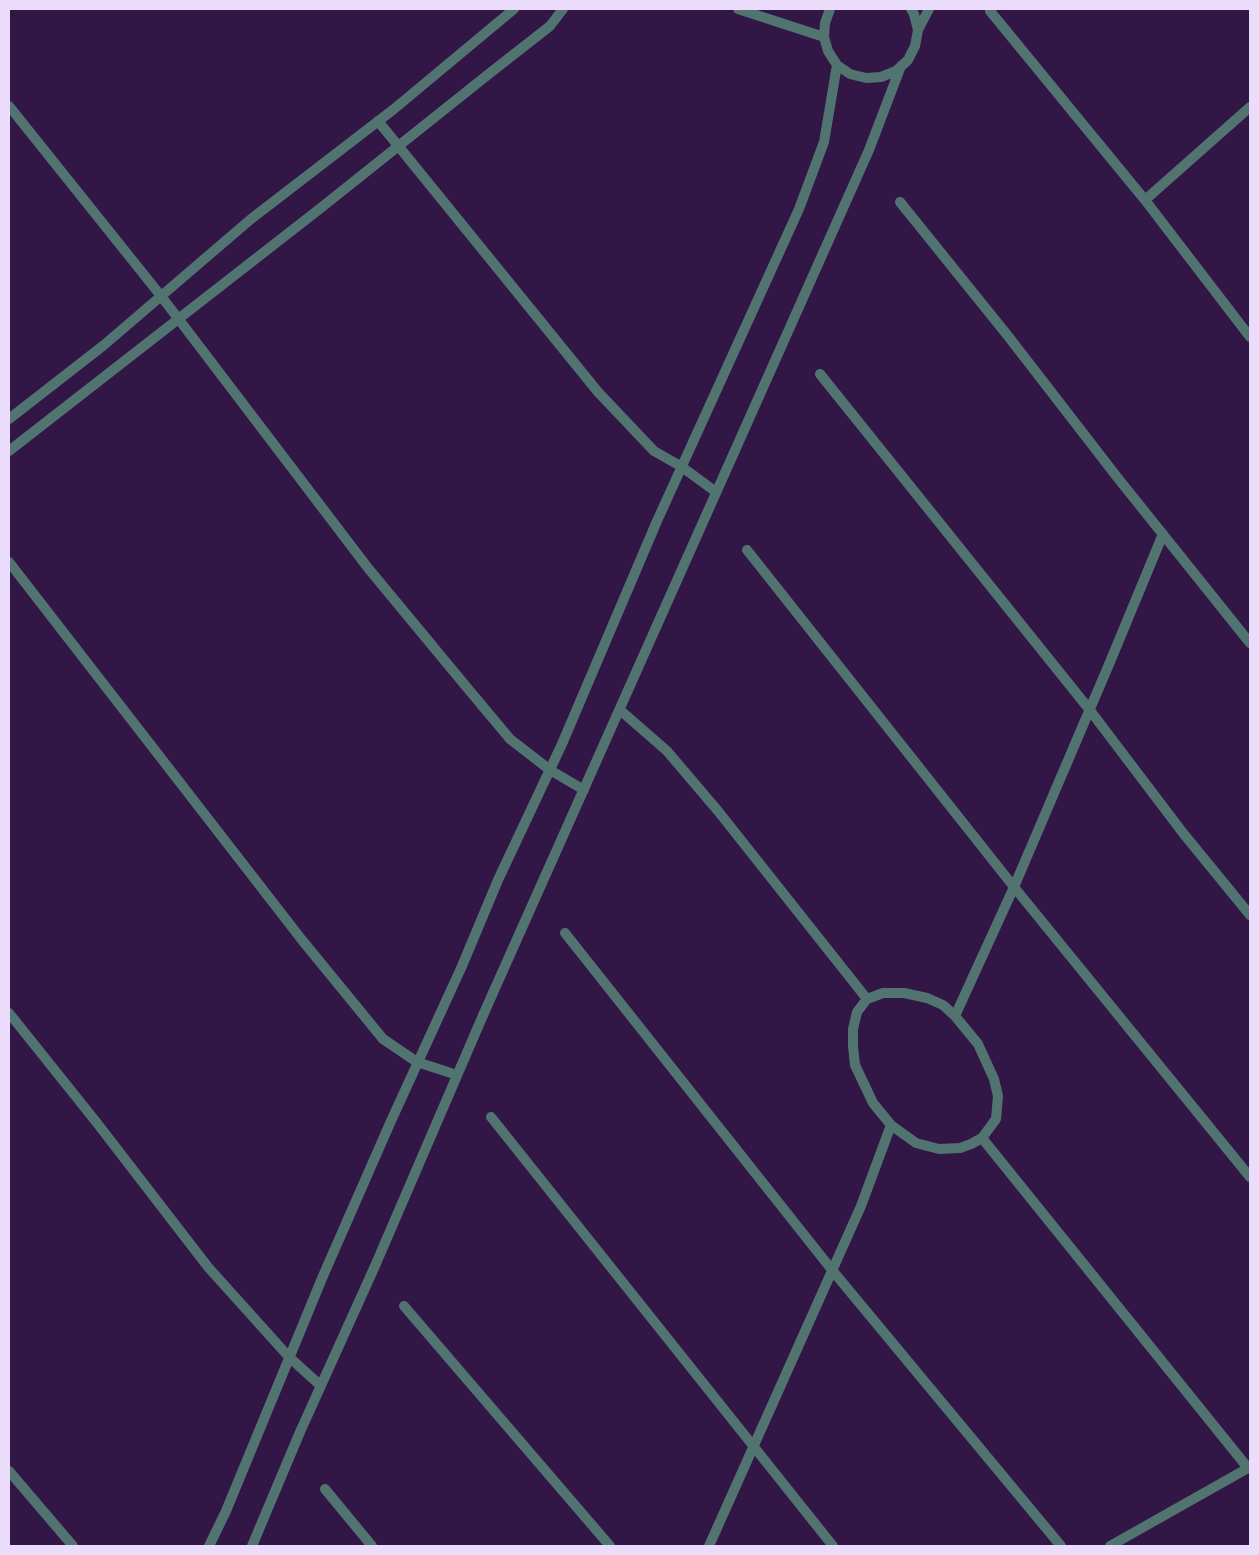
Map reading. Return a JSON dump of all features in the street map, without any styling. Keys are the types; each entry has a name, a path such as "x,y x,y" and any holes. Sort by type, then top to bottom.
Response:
{"street":[{"path":"9,419 104,345 251,219 378,121 514,9"},
{"path":"9,450 178,320 550,26 563,9"},
{"path":"738,9 824,37"},
{"path":"830,9 825,23 824,37 828,52 837,65 850,74 866,78 881,77 896,70 908,60 915,46 918,30 929,9"},
{"path":"911,9 918,30"},
{"path":"990,12 1145,200 1250,337"},
{"path":"209,1546 226,1511 289,1357 417,1062 462,966 498,880 550,770 682,467 799,209 824,142 837,65"},
{"path":"252,1546 457,1075 865,158 901,66"},
{"path":"9,106 161,296 368,568 443,660 510,739 550,770 584,790"},
{"path":"1145,200 1250,107"},
{"path":"378,121 397,147 598,392 654,451 682,467 716,492"},
{"path":"900,202 1250,642"},
{"path":"820,374 1089,710 1183,833 1250,915"},
{"path":"955,1016 1014,886 1163,534"},
{"path":"747,550 1014,886 1250,1177"},
{"path":"9,562 302,940 384,1039 417,1062 457,1075"},
{"path":"620,710 667,751 718,811 867,999"},
{"path":"565,933 832,1270 1061,1546"},
{"path":"883,993 904,993 927,998 943,1006 967,1029 982,1052 994,1079 998,1096 996,1119 982,1138 960,1148 939,1149 916,1142 891,1125 873,1103 855,1064 852,1046 853,1030 857,1012 867,999 883,993"},
{"path":"9,1013 208,1267 289,1357 321,1386"},
{"path":"491,1117 833,1546"},
{"path":"709,1546 861,1206 891,1125"},
{"path":"982,1138 1249,1467 1110,1546"},
{"path":"404,1306 610,1546"},
{"path":"9,1471 73,1546"},
{"path":"325,1489 372,1546"}]}
